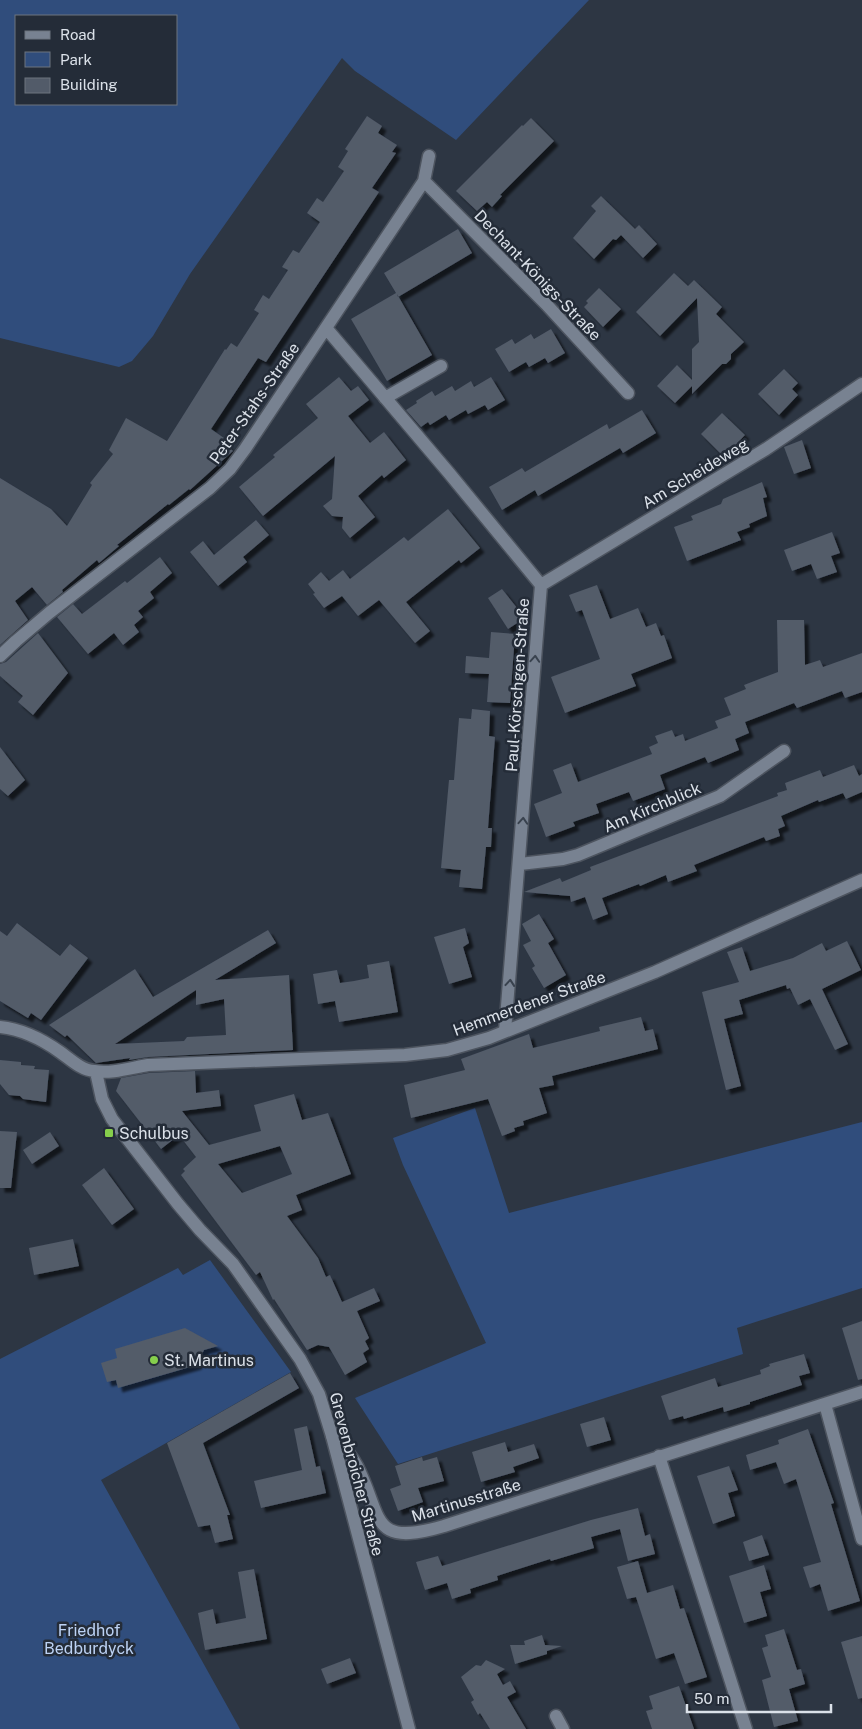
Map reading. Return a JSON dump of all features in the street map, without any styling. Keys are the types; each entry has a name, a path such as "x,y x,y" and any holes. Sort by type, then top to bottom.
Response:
{"street":[{"name":"Peter-Stahs-Straße","path":"0,656 42,619 210,488 230,469 424,181 429,156"},
{"name":"Dechant-Königs-Straße","path":"424,181 546,304 628,393"},
{"name":"Paul-Körschgen-Straße","path":"326,328 541,585 506,1031"},
{"path":"385,398 441,366"},
{"name":"Am Scheideweg","path":"541,585 766,449 862,384"},
{"name":"Am Kirchblick","path":"520,864 563,859 578,855 720,796 784,751"},
{"name":"Hemmerdener Straße","path":"96,1072 148,1065 421,1054 464,1046 655,972 862,880"},
{"path":"0,1027 26,1034 52,1047 84,1068 96,1072"},
{"name":"Grevenbroicher Straße","path":"96,1072 102,1099 112,1119 184,1211 233,1264 295,1352 320,1394 409,1729"},
{"name":"Martinusstraße","path":"332,1436 348,1452 356,1464 381,1522 392,1531 410,1534 444,1526 862,1392"},
{"path":"825,1404 862,1539"},
{"path":"659,1456 746,1729"},
{"path":"556,1716 563,1729"}],"green space":[{"path":"0,0 589,0 456,140 355,71 342,58 190,274 153,336 132,361 119,367 0,338"},
{"path":"475,1108 509,1213 862,1122 862,1288 737,1328 743,1354 398,1464 355,1398 486,1343 403,1165 393,1138"},
{"name":"Friedhof Bedburdyck","path":"210,1260 291,1372 101,1480 240,1729 0,1729 0,1359 178,1268 183,1275"}],"building":[{"path":"367,116 382,126 378,133 397,145 392,152 396,153 372,188 379,192 266,362 258,358 211,429 224,438 222,439 233,451 190,490 168,504 117,545 119,546 99,563 97,560 47,605 32,587 15,601 28,620 0,645 0,478 51,509 67,526 92,485 90,483 113,454 109,450 126,418 167,441 225,349 231,343 237,347 259,313 254,310 263,295 269,299 288,270 282,267 293,250 299,253 320,222 307,213 317,198 323,202 344,171 338,167 348,151 345,149"},
{"path":"531,118 554,141 500,195 502,196 492,207 487,202 477,211 456,191"},
{"path":"601,196 635,229 639,225 657,244 643,258 621,235 616,240 613,239 594,259 573,238 596,211 591,206"},
{"path":"458,229 472,253 399,297 432,355 387,381 351,319 396,293 384,273"},
{"path":"674,273 688,286 694,280 722,307 716,314 744,342 731,354 731,359 726,364 722,364 692,394 692,386 675,403 657,386 677,365 692,380 692,349 699,342 697,298 660,336 636,312"},
{"path":"599,288 621,309 603,327 584,307 588,303 586,301"},
{"path":"551,329 565,353 548,363 545,358 529,367 526,362 509,372 495,349 512,339 515,344 531,334 534,339"},
{"path":"784,369 798,383 792,389 798,395 779,415 758,394"},
{"path":"339,377 351,391 358,386 369,400 348,416 370,443 384,432 406,460 384,478 382,475 358,496 375,517 350,538 342,528 343,517 332,516 323,506 332,499 335,456 263,516 239,487 275,457 273,455 318,418 306,404"},
{"path":"491,377 505,400 488,410 485,405 468,414 466,410 449,420 446,415 430,425 428,422 421,427 406,410 432,391 435,396 452,386 455,391 471,381 474,387"},
{"path":"642,410 656,433 623,453 620,448 538,496 535,490 502,510 489,487 522,468 525,472 607,424 609,429"},
{"path":"722,413 745,435 724,457 701,434"},
{"path":"802,440 811,468 794,474 784,447"},
{"path":"762,482 767,497 763,498 767,516 749,524 750,527 737,532 741,540 687,561 674,527 693,520 691,516 721,504 723,499"},
{"path":"448,509 480,548 461,563 459,560 406,602 430,631 415,643 379,600 358,616 342,596 324,608 313,594 315,593 308,584 321,572 329,581 343,570 350,579 404,537 408,541"},
{"path":"256,520 269,535 243,557 247,562 218,586 190,552 203,541 214,555"},
{"path":"832,532 840,553 831,556 837,572 817,579 811,564 792,571 784,550"},
{"path":"160,557 172,573 150,592 154,598 138,611 143,617 134,625 139,632 123,645 114,633 88,654 57,617 73,604 82,614 125,581 127,583"},
{"path":"597,585 610,619 638,608 646,627 656,623 661,636 664,635 672,658 631,674 636,686 565,713 551,677 600,659 582,610 576,612 569,595"},
{"path":"502,589 525,618 508,629 488,598"},
{"path":"777,620 804,620 805,665 820,660 823,667 862,653 862,692 845,698 842,691 797,708 794,703 745,722 749,733 735,739 739,750 708,763 705,757 660,775 665,789 633,801 629,792 596,804 599,813 573,822 575,826 546,837 534,804 562,793 553,770 571,763 578,782 652,754 649,747 658,743 655,736 672,730 675,737 683,734 685,741 718,728 715,721 731,715 724,698 746,689 744,685 778,672"},
{"path":"491,632 515,634 510,703 487,702 489,674 465,673 466,656 489,658"},
{"path":"38,633 68,673 33,715 18,702 23,696 0,676 0,664 6,662"},
{"path":"472,709 490,711 489,736 495,737 488,828 492,828 491,847 486,847 482,889 459,887 461,870 441,868 449,780 454,780 459,718 471,719"},
{"path":"0,747 25,780 8,796 0,789"},
{"path":"854,765 859,776 862,774 862,792 846,799 843,793 819,802 818,800 781,816 785,826 778,829 780,836 766,841 764,837 694,865 697,871 668,882 666,875 640,886 639,884 602,898 608,914 593,920 585,897 571,902 570,896 524,892 560,878 562,882 591,870 590,867 778,796 777,793 787,790 785,783 820,770 823,777"},
{"path":"539,914 554,939 548,943 566,975 544,988 532,968 535,966 523,945 531,941 522,924"},
{"path":"17,923 60,956 70,944 88,958 41,1020 31,1013 28,1018 0,1001 0,931 7,936"},
{"path":"465,928 469,943 463,947 472,977 449,984 434,937"},
{"path":"268,930 276,943 215,980 289,975 293,1050 148,1057 129,1060 130,1058 96,1063 67,1035 65,1037 49,1025 135,969 153,997","holes":["196,990 196,1005 224,999 226,1035 187,1037 184,1041 115,1044"]},
{"path":"847,941 861,970 822,989 848,1044 835,1050 810,999 798,1005 790,988 787,989 786,985 739,1000 743,1014 724,1019 741,1086 726,1090 702,992 739,982 727,952 742,947 750,971 793,958 822,943 826,951"},
{"path":"389,961 398,1012 339,1022 335,1001 318,1004 313,974 337,970 340,983 354,981 369,978 367,965"},
{"path":"641,1017 645,1031 653,1029 658,1049 552,1076 554,1085 539,1088 547,1113 523,1121 524,1125 514,1128 515,1131 502,1136 488,1099 411,1118 404,1085 465,1070 461,1059 529,1034 533,1048 600,1031 599,1027"},
{"path":"0,1060 21,1062 21,1065 35,1066 34,1069 49,1070 46,1102 9,1095 0,1084"},
{"path":"195,1071 196,1093 219,1090 221,1106 182,1111 209,1145 261,1131 254,1105 294,1094 302,1120 328,1113 351,1174 296,1195 302,1210 287,1216 318,1258 326,1277 330,1275 342,1302 374,1288 380,1301 357,1311 369,1338 365,1341 369,1349 363,1353 367,1362 345,1375 329,1347 318,1345 307,1350 273,1300 260,1272 256,1275 181,1175 185,1171 183,1169 196,1157 179,1135 161,1149 116,1091 121,1078 149,1073","holes":["280,1146 292,1174 242,1193 218,1164"]},
{"path":"0,1131 17,1132 11,1188 0,1188"},
{"path":"50,1132 59,1146 32,1164 23,1150"},
{"path":"104,1168 134,1209 112,1225 82,1185"},
{"path":"73,1239 79,1266 34,1275 29,1248"},
{"path":"862,1321 862,1379 858,1380 842,1328"},
{"name":"St. Martinus","path":"185,1328 218,1346 204,1350 197,1365 118,1388 116,1380 107,1382 101,1363 117,1358 115,1349"},
{"path":"804,1354 810,1373 799,1376 802,1385 724,1412 723,1407 684,1419 683,1416 669,1420 661,1396 715,1378 718,1387 761,1374 760,1370 770,1366 769,1364"},
{"path":"290,1373 299,1388 203,1443 230,1515 227,1515 233,1539 215,1543 210,1525 198,1527 167,1443"},
{"path":"604,1417 611,1440 587,1447 580,1424"},
{"path":"307,1426 316,1467 320,1466 326,1493 261,1508 254,1481 302,1470 294,1429"},
{"path":"808,1429 834,1503 831,1504 860,1601 828,1611 820,1584 810,1588 803,1567 821,1562 796,1479 784,1484 776,1462 750,1470 746,1455 779,1444 778,1440"},
{"path":"505,1442 508,1452 534,1444 539,1458 513,1467 515,1472 481,1482 472,1452"},
{"path":"422,1457 423,1461 437,1457 444,1481 418,1488 423,1502 398,1511 390,1489 401,1485 395,1466"},
{"path":"729,1466 738,1490 728,1493 735,1516 713,1524 697,1476"},
{"path":"638,1508 645,1536 650,1534 655,1554 628,1561 620,1529 591,1537 594,1548 551,1561 550,1559 497,1576 498,1580 470,1589 471,1593 452,1599 447,1583 425,1590 416,1562 438,1556 442,1566 591,1520"},
{"path":"762,1535 769,1555 749,1561 743,1542"},
{"path":"638,1561 647,1593 673,1585 680,1609 684,1608 707,1677 685,1684 674,1653 656,1659 636,1597 627,1599 617,1567"},
{"path":"764,1565 771,1589 760,1592 767,1616 744,1623 729,1576"},
{"path":"254,1569 267,1639 205,1650 198,1613 213,1609 216,1624 246,1618 238,1572"},
{"path":"784,1629 797,1670 801,1669 805,1684 789,1689 798,1721 774,1727 762,1680 771,1677 762,1648 768,1646 765,1635"},
{"path":"542,1635 545,1645 562,1646 547,1651 547,1654 515,1664 510,1645 525,1645 524,1641"},
{"path":"862,1636 862,1698 858,1699 841,1642"},
{"path":"350,1658 356,1673 327,1684 321,1669"},
{"path":"486,1660 505,1669 497,1674 503,1685 510,1681 516,1692 507,1697 526,1729 490,1729 480,1713 478,1715 471,1702 474,1700 461,1677 476,1665 481,1666"},
{"path":"679,1686 694,1729 652,1729 646,1711 653,1709 649,1696"}],"place":[{"name":"Schulbus","path":"109,1133"},
{"name":"St. Martinus","path":"154,1360"}]}
